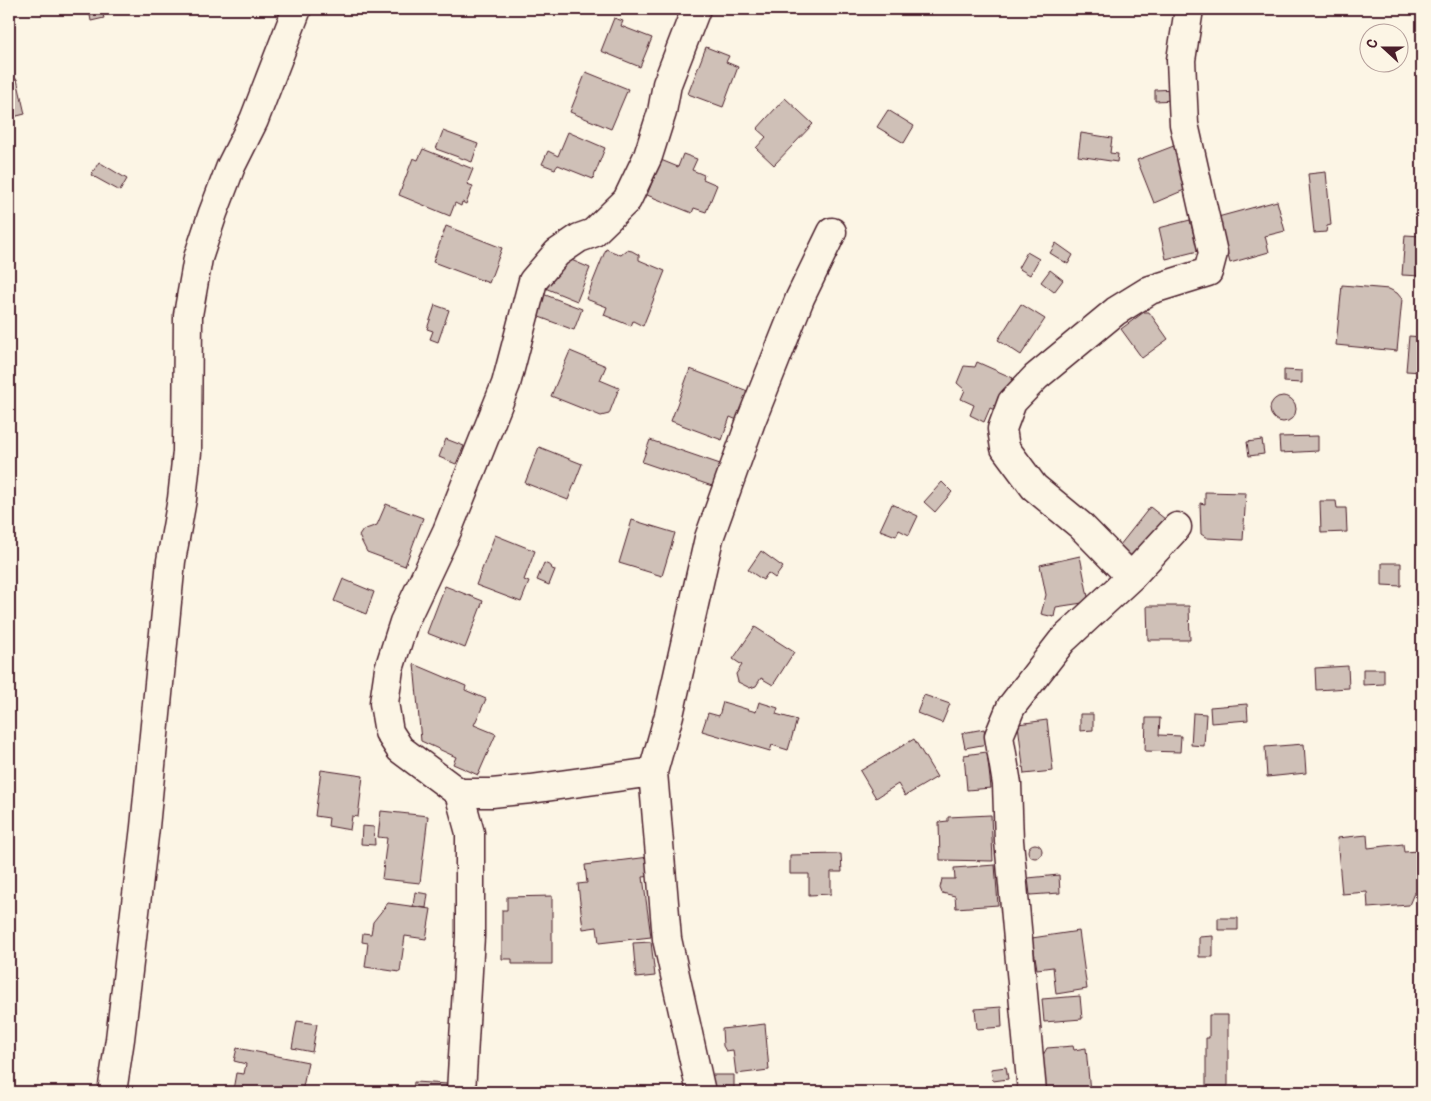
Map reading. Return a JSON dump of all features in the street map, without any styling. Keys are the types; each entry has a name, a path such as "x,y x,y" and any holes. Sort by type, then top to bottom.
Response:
{"street":[{"path":"112,1092 120,1040 144,827 171,561 182,499 187,452 188,315 198,258 212,212 230,166 254,120 297,9"},
{"path":"460,1092 470,936 470,834 460,793 400,749 389,732 384,703 389,669 404,622 448,530 506,384 532,281 557,253 579,238 593,233 627,200 648,156 662,112 667,84 696,9"},
{"path":"1131,577 1080,525 1034,487 1005,448 1002,429 1012,402 1036,377 1116,311 1150,290 1208,272 1213,253 1184,124 1181,60 1189,9"},
{"path":"701,1092 667,939 653,772 669,715 709,538 752,420 800,298 832,232"},
{"path":"1032,1092 1009,841 1007,784 999,736 1011,707 1062,641 1131,577 1177,527"},
{"path":"460,793 531,788 653,772"}],"building":[{"path":"101,9 104,18 91,21 89,10"},
{"path":"614,18 623,21 621,26 652,38 640,67 601,51"},
{"path":"706,47 729,56 726,62 738,67 723,107 688,94"},
{"path":"586,72 628,89 611,129 570,112"},
{"path":"17,79 25,114 9,118 9,81"},
{"path":"1176,89 1176,100 1155,101 1155,90"},
{"path":"785,98 813,124 774,165 756,148 766,137 757,129"},
{"path":"888,110 914,126 904,143 877,127"},
{"path":"443,131 478,144 472,162 436,149"},
{"path":"568,132 605,148 593,179 558,165 555,169 542,164 548,151 558,156"},
{"path":"1081,133 1112,138 1110,153 1118,154 1117,162 1078,156"},
{"path":"1179,144 1196,185 1154,203 1137,160"},
{"path":"423,149 473,169 467,184 473,186 466,204 462,202 461,206 455,203 450,216 399,195 413,158 418,160"},
{"path":"683,154 697,159 692,170 704,175 703,179 717,185 706,212 694,208 692,213 647,195 661,160 678,167"},
{"path":"99,162 127,179 120,191 91,175"},
{"path":"1326,172 1331,225 1327,226 1326,232 1314,233 1308,174"},
{"path":"1277,201 1285,231 1265,236 1269,252 1230,263 1218,217"},
{"path":"1190,220 1198,251 1166,259 1159,228"},
{"path":"446,226 502,248 489,283 433,262"},
{"path":"1405,235 1422,236 1422,276 1402,275"},
{"path":"1056,243 1073,255 1068,264 1050,253"},
{"path":"606,249 621,255 627,250 632,251 639,255 639,260 665,271 643,326 633,321 631,326 604,315 607,307 586,299"},
{"path":"1027,252 1039,259 1030,275 1018,268"},
{"path":"569,259 590,268 577,301 545,288"},
{"path":"1050,270 1063,280 1054,292 1041,282"},
{"path":"1342,285 1389,289 1397,293 1402,299 1397,351 1336,345"},
{"path":"543,294 582,309 574,330 534,315"},
{"path":"1021,304 1045,319 1021,355 998,340"},
{"path":"435,305 449,310 438,342 430,339 433,331 427,329"},
{"path":"1144,312 1149,312 1168,339 1142,358 1121,329"},
{"path":"1409,336 1422,337 1422,372 1406,371"},
{"path":"570,351 606,366 600,380 619,388 609,414 601,416 551,396"},
{"path":"977,362 1013,378 997,411 990,408 984,422 970,415 974,405 961,399 965,390 957,383 964,366 975,367"},
{"path":"690,369 753,393 742,422 730,417 722,440 671,421"},
{"path":"1284,370 1302,371 1302,383 1284,382"},
{"path":"1283,396 1292,400 1296,409 1292,418 1283,422 1274,418 1270,409 1274,400"},
{"path":"1318,436 1318,451 1280,453 1279,437"},
{"path":"446,439 464,446 456,464 439,457"},
{"path":"650,440 726,466 718,488 642,462"},
{"path":"1262,440 1264,454 1249,456 1247,442"},
{"path":"539,447 582,464 568,500 525,483"},
{"path":"942,482 952,492 935,512 924,502"},
{"path":"1205,492 1246,493 1243,540 1207,538 1201,534 1200,503 1205,504"},
{"path":"1320,501 1336,501 1337,508 1346,508 1347,532 1321,533"},
{"path":"386,504 423,518 405,566 367,552 359,536 363,530 377,525"},
{"path":"892,504 918,516 909,535 899,530 896,536 880,530"},
{"path":"1150,507 1170,523 1139,562 1127,553 1125,556 1116,550"},
{"path":"632,520 675,533 662,576 619,563"},
{"path":"495,535 535,551 524,580 529,582 521,602 476,585"},
{"path":"761,551 783,567 775,578 768,573 763,580 748,570"},
{"path":"1080,556 1089,602 1056,607 1054,617 1041,614 1046,595 1040,565"},
{"path":"544,563 555,570 549,585 537,580"},
{"path":"1382,563 1401,563 1401,586 1382,585"},
{"path":"343,579 374,592 366,614 334,601"},
{"path":"445,586 483,601 465,648 427,633"},
{"path":"1147,606 1189,606 1190,640 1148,640"},
{"path":"755,627 794,652 773,685 761,678 756,686 750,688 738,682 736,674 742,665 733,659"},
{"path":"414,664 466,686 465,690 486,699 474,725 496,734 478,775 453,764 456,757 421,741"},
{"path":"1348,666 1349,688 1316,690 1315,668"},
{"path":"1363,669 1384,669 1384,684 1363,685"},
{"path":"924,695 950,704 942,723 917,713"},
{"path":"723,702 756,712 759,702 778,708 776,714 797,720 788,750 772,745 770,751 702,731 708,713 719,716"},
{"path":"1247,704 1248,720 1211,723 1210,707"},
{"path":"1193,713 1206,714 1204,746 1191,745"},
{"path":"1080,714 1093,714 1093,730 1080,731"},
{"path":"1146,718 1160,718 1159,735 1181,736 1180,752 1145,751"},
{"path":"1047,720 1053,771 1024,774 1018,724"},
{"path":"984,729 987,744 965,748 962,733"},
{"path":"914,739 937,777 905,796 898,784 876,798 860,771"},
{"path":"1304,744 1306,773 1267,777 1265,747"},
{"path":"987,752 991,788 967,790 964,755"},
{"path":"321,770 363,776 358,817 352,816 350,830 328,826 329,818 315,816"},
{"path":"381,811 428,816 420,883 382,879 387,838 378,837"},
{"path":"991,815 993,861 940,860 939,822 948,821 948,817"},
{"path":"362,826 374,827 375,845 361,844"},
{"path":"1367,835 1368,848 1403,844 1404,852 1419,851 1422,892 1414,893 1409,905 1368,908 1367,892 1342,894 1337,838"},
{"path":"1035,844 1040,846 1042,851 1040,856 1035,858 1030,856 1028,851 1030,846"},
{"path":"841,854 842,872 831,872 831,894 809,895 809,874 790,874 790,855"},
{"path":"649,857 652,876 643,877 651,937 599,943 597,927 583,929 578,884 587,883 585,865"},
{"path":"995,865 998,905 956,908 955,896 942,893 940,888 942,879 955,879 954,868"},
{"path":"1059,875 1060,893 1030,895 1028,878"},
{"path":"415,892 428,894 426,908 413,906"},
{"path":"552,896 552,964 512,964 512,959 502,959 502,910 507,910 507,897"},
{"path":"388,903 431,909 426,939 405,936 400,972 365,967 368,943 362,942 363,933 371,934 373,922"},
{"path":"1218,918 1238,918 1238,930 1218,930"},
{"path":"1079,931 1087,989 1056,994 1053,967 1037,969 1032,938"},
{"path":"1213,936 1213,957 1199,957 1199,937"},
{"path":"651,942 655,976 636,978 633,943"},
{"path":"1080,996 1082,1019 1044,1022 1042,999"},
{"path":"1001,1007 1002,1027 977,1029 975,1009"},
{"path":"1209,1015 1228,1015 1228,1086 1206,1086 1206,1038 1209,1038"},
{"path":"297,1021 317,1024 312,1052 292,1048"},
{"path":"765,1024 769,1070 736,1074 733,1050 726,1051 723,1046 722,1029"},
{"path":"1073,1046 1074,1050 1086,1048 1090,1092 1042,1092 1043,1055 1047,1048"},
{"path":"237,1048 308,1062 302,1092 239,1092 233,1090 236,1073 244,1074 246,1064 234,1061"},
{"path":"1006,1067 1008,1079 993,1081 991,1069"},
{"path":"708,1075 734,1075 734,1091 708,1092"},
{"path":"414,1082 448,1084 448,1092 413,1092"}]}
